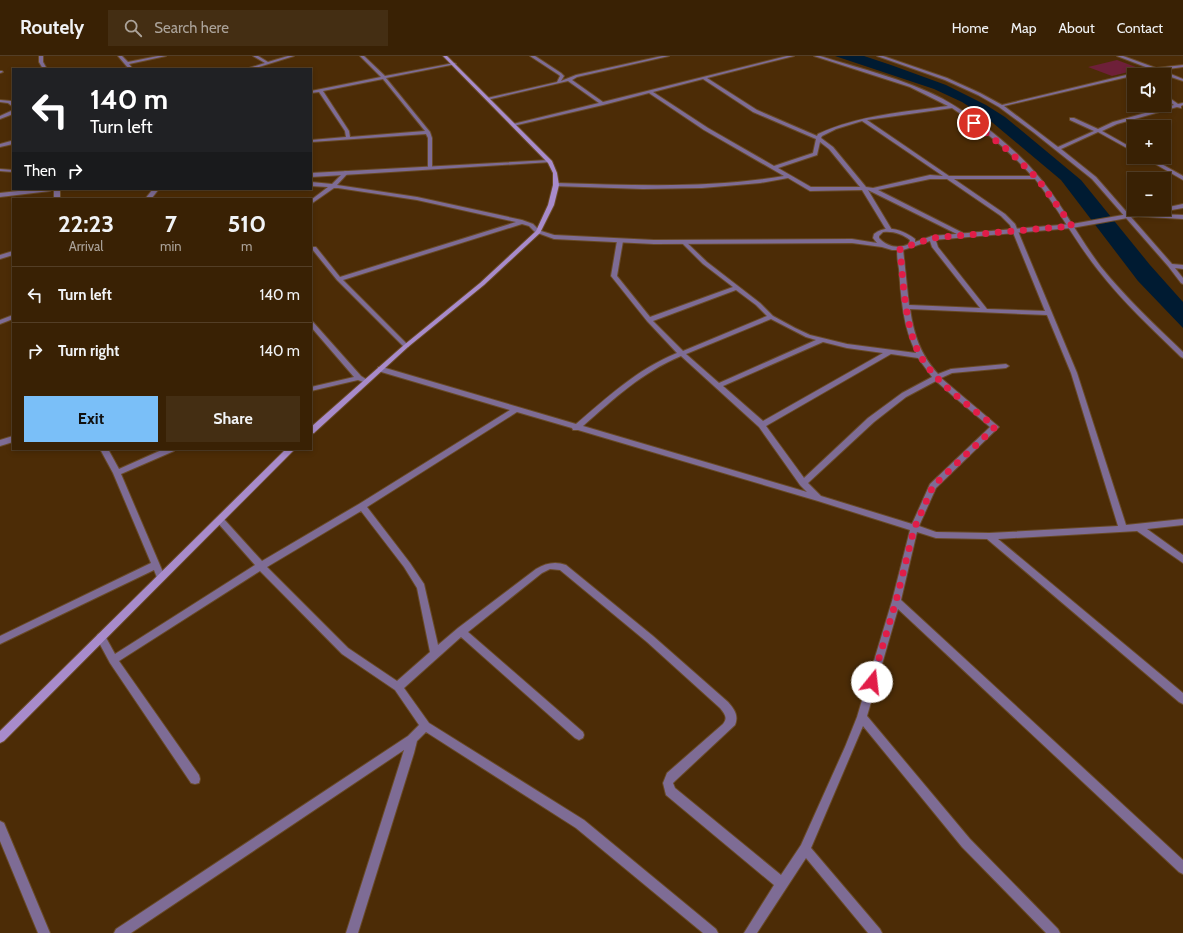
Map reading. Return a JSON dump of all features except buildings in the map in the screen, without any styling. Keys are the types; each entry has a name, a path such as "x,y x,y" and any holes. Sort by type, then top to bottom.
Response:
{"main road":[{"path":"312,430 363,379 380,369 482,284 538,232 551,206 556,185 555,173 549,161 516,125 445,56"},
{"path":"0,738 290,450"}],"street":[{"path":"41,56 41,62 44,68"},
{"path":"120,56 130,68"},
{"path":"126,64 164,56"},
{"path":"255,56 268,63"},
{"path":"251,68 292,56"},
{"path":"362,56 383,77 428,132 430,138 430,167"},
{"path":"532,56 562,76 558,83"},
{"path":"489,99 558,83 576,76 667,56"},
{"path":"516,125 792,56"},
{"path":"816,56 902,84 941,100 985,131 1037,178 1072,226 1090,256 1127,301 1183,356"},
{"path":"879,56 946,79 1001,106 1094,178 1127,213"},
{"path":"1119,56 1148,68"},
{"path":"312,92 454,64"},
{"path":"1168,68 1183,66"},
{"path":"1171,76 1183,80"},
{"path":"1001,106 1127,77"},
{"path":"704,78 760,113 818,138 831,148 864,188 889,230"},
{"path":"569,80 603,104"},
{"path":"320,90 347,131 348,138"},
{"path":"651,92 706,129 810,189 864,188 873,190 965,236"},
{"path":"1171,100 1183,110"},
{"path":"0,101 9,102 12,105"},
{"path":"1058,149 1115,123 1183,104"},
{"path":"818,138 837,126 863,120 952,107"},
{"path":"0,118 12,112"},
{"path":"1072,119 1099,131 1127,147"},
{"path":"863,120 948,176 1003,215 1012,224 1074,373 1123,529"},
{"path":"312,141 428,132"},
{"path":"774,168 815,154 817,151 818,138"},
{"path":"0,146 12,142"},
{"path":"312,175 549,161"},
{"path":"1158,164 1183,178"},
{"path":"0,170 12,171"},
{"path":"312,201 333,186 347,172"},
{"path":"556,185 697,187 742,185 788,177"},
{"path":"873,190 930,177 1037,178"},
{"path":"312,184 371,189 522,222 531,225 538,232 554,237 620,241 684,242 852,241 900,249 932,238"},
{"path":"0,194 40,190"},
{"path":"149,198 155,190"},
{"path":"1171,208 1183,206"},
{"path":"1130,216 1183,282"},
{"path":"852,241 889,230 932,238 1072,226 1130,216 1183,217"},
{"path":"340,278 522,222"},
{"path":"904,233 913,240 912,245"},
{"path":"876,235 876,238 882,245"},
{"path":"932,238 935,246 985,310"},
{"path":"620,241 614,276 648,320 681,353 762,425 803,483 819,498"},
{"path":"684,242 695,255 758,304 770,317 793,330 821,340 846,346 920,356"},
{"path":"314,248 340,278 406,346"},
{"path":"750,933 781,883 805,849 850,748 862,717 896,601 914,529 933,486 995,427 937,377 920,356 906,307 900,249"},
{"path":"0,257 12,253"},
{"path":"1170,265 1183,267"},
{"path":"648,320 736,288"},
{"path":"906,307 1048,313"},
{"path":"0,322 12,317"},
{"path":"576,428 632,380 661,362 770,317"},
{"path":"312,324 363,379"},
{"path":"717,386 821,340"},
{"path":"762,425 890,352"},
{"path":"803,483 871,420 904,395 937,377 951,372 1006,366"},
{"path":"380,369 576,428 819,498 936,535 989,536 1123,529 1183,522"},
{"path":"312,389 363,379"},
{"path":"113,660 261,566 362,506 515,410"},
{"path":"0,444 12,439"},
{"path":"105,450 117,473 161,577"},
{"path":"117,473 169,450"},
{"path":"362,506 407,565 421,587 435,652"},
{"path":"220,520 261,566 345,651 398,687 425,726 580,824 712,933"},
{"path":"1138,527 1183,560"},
{"path":"989,536 1183,699"},
{"path":"0,640 156,565"},
{"path":"398,687 435,652 546,566 563,566 650,639 724,705 731,714 731,722 727,727 671,777 668,783 670,791 781,883"},
{"path":"896,601 1183,868"},
{"path":"461,631 579,735"},
{"path":"101,637 113,660 195,779"},
{"path":"862,717 966,843 1054,933"},
{"path":"120,933 412,739 425,726"},
{"path":"352,933 409,753 412,739"},
{"path":"0,826 44,933"},
{"path":"805,849 876,933"}],"shaded area":[{"path":"1117,60 1138,68 1127,68 1127,72 1112,76 1088,67"}],"water":[{"path":"835,56 864,56 891,65 946,85 986,105 1005,117 1081,180 1150,265 1183,302 1183,328 1138,281 1061,180 987,118 962,102 934,89"}],"route":[{"path":"872,682 896,601 914,529 933,486 995,427 937,377 920,356 906,307 900,249 932,238 1072,226 1037,178 1010,152 974,123"}]}
